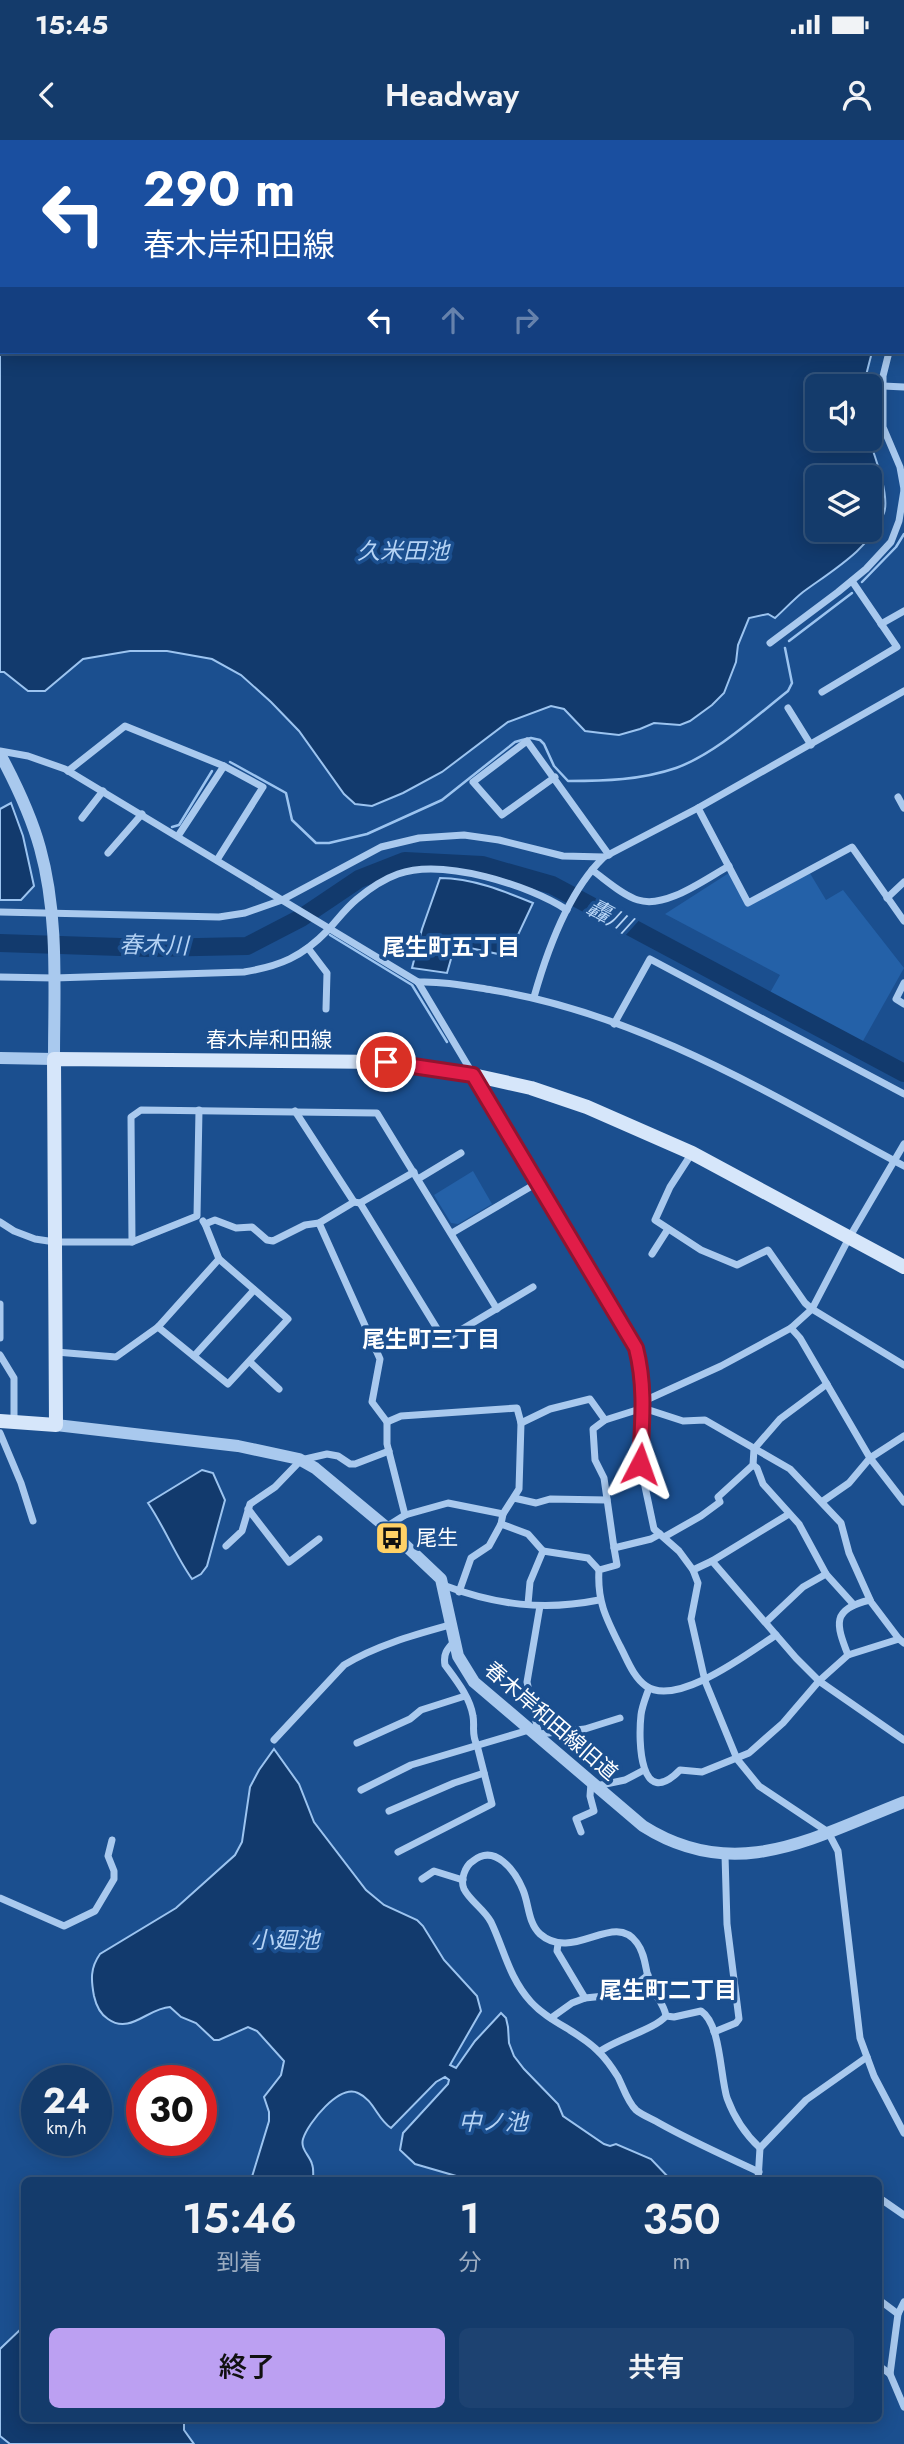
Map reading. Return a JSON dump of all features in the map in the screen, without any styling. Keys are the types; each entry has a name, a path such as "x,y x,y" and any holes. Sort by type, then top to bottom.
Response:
{"main road":[{"name":"春木岸和田線","path":"54,1059 386,1062 473,1075 531,1088 587,1107 692,1153 904,1268"},
{"path":"7,1422 57,1425 54,1059"}],"street":[{"path":"770,643 852,581 891,542 901,522 904,490 900,467 883,426 883,386 889,354"},
{"path":"883,386 904,387"},
{"path":"822,692 897,647 852,581"},
{"path":"881,624 904,611"},
{"path":"534,997 542,970 577,890 606,856 698,808 904,691"},
{"path":"788,708 811,745"},
{"path":"68,771 125,726 224,766 263,786 217,860"},
{"path":"555,777 502,815 473,782 527,741 555,777 606,856"},
{"path":"0,752 28,757 68,771 418,982 636,1348 644,1405 640,1464 654,1528 693,1570 698,1583 691,1619 705,1681 737,1759 759,1786 828,1832 838,1851 860,2038 874,2076 904,2133"},
{"path":"0,752 31,819 47,878 54,955 54,1059 0,1058"},
{"path":"178,836 224,766"},
{"path":"82,818 103,791"},
{"path":"898,797 904,808"},
{"path":"698,808 748,902 852,847 904,921"},
{"path":"108,853 142,814"},
{"path":"0,912 219,917 245,913 282,900 381,847 418,838 464,835 499,840 563,856 606,856"},
{"path":"592,870 636,900 652,903 665,901 729,866"},
{"path":"0,977 54,978 244,972 268,968 291,960 308,948 330,928 344,909 360,897 398,874 419,870 472,874 509,883 549,898 567,910"},
{"path":"887,898 904,882"},
{"path":"308,948 327,973 326,1009"},
{"path":"614,1024 650,959 904,1094"},
{"path":"418,982 438,982 534,997 682,1049 904,1166"},
{"path":"904,983 896,999 904,1004"},
{"path":"132,1242 131,1117 141,1110 377,1113 497,1309"},
{"path":"158,1327 228,1384 288,1319 219,1259 205,1224 197,1216 199,1110"},
{"path":"295,1111 444,1340 533,1287"},
{"path":"599,1570 617,1565 604,1478 595,1460 593,1429 605,1420 644,1405 791,1328 812,1310 849,1238 904,1144"},
{"path":"205,1224 215,1220 236,1228 252,1227 267,1241 274,1241 305,1225 319,1223 461,1153"},
{"path":"692,1153 670,1186 655,1220 701,1250 737,1265 768,1250 812,1310 904,1365"},
{"path":"452,1233 537,1183"},
{"path":"0,1222 35,1239 55,1242 132,1242 197,1216"},
{"path":"319,1223 380,1359 372,1402 387,1422 389,1451 405,1515"},
{"path":"652,1254 668,1229"},
{"path":"56,1352 116,1357 158,1327 219,1259"},
{"path":"194,1356 254,1290"},
{"path":"0,1304 0,1338"},
{"path":"791,1328 800,1338 870,1458 904,1502"},
{"path":"0,1355 14,1378 7,1422"},
{"path":"250,1362 278,1389"},
{"path":"614,1548 662,1536 701,1516 720,1502 718,1497 753,1465 754,1449 780,1419 827,1384"},
{"path":"521,1423 550,1409 590,1399 605,1420"},
{"path":"644,1405 682,1420 705,1420 790,1469 841,1523 849,1553 870,1600 902,1641 848,1655 819,1681 783,1723 749,1753 702,1772 680,1770 670,1780 660,1783 652,1781 644,1770 640,1720 649,1688"},
{"path":"387,1422 401,1416 517,1408 521,1423 519,1489 503,1514 501,1524 489,1546 471,1558 459,1591"},
{"path":"57,1425 221,1443 301,1460 342,1489 386,1527 437,1575 443,1586 500,1603 573,1605 599,1600"},
{"path":"0,1433 21,1483 33,1521"},
{"path":"822,1501 849,1483 870,1458 904,1436"},
{"path":"226,1546 242,1531 248,1509 256,1499 275,1487 301,1460 327,1454 338,1455 350,1464 355,1464 389,1451"},
{"path":"753,1465 757,1468 763,1484 799,1524 826,1574 854,1605"},
{"path":"514,1498 536,1503 550,1499 607,1500"},
{"path":"386,1527 405,1515 448,1503 503,1514"},
{"path":"248,1509 289,1562 319,1539"},
{"path":"693,1570 789,1514"},
{"path":"501,1524 528,1534 544,1551 588,1558 599,1570 599,1600 626,1658 636,1675 649,1688 683,1688 705,1681 776,1635"},
{"path":"528,1604 530,1582 544,1551"},
{"path":"712,1561 819,1681 904,1740"},
{"path":"766,1622 803,1587 826,1574"},
{"name":"春木岸和田線旧道","path":"443,1586 458,1656 474,1682 654,1833 689,1848 725,1855 778,1850 904,1802"},
{"path":"848,1655 838,1628 838,1620 844,1611 870,1600"},
{"path":"535,1734 527,1682 540,1605"},
{"path":"274,1740 344,1665 402,1639 450,1625"},
{"path":"398,1852 492,1804 477,1745 472,1736 474,1718 465,1696 443,1659 454,1642"},
{"path":"357,1743 410,1719 421,1710 465,1696"},
{"path":"361,1790 411,1765 477,1745 535,1734 585,1729 620,1718"},
{"path":"581,1832 576,1819 594,1811 590,1796 593,1784 625,1780 644,1770"},
{"path":"389,1811 484,1773"},
{"path":"0,1898 64,1926 95,1911 114,1879 108,1856 111,1840"},
{"path":"599,2052 617,2039 661,2022 666,2016 665,2007 651,1986 638,1945 631,1936 622,1933 608,1933 572,1944 558,1944 538,1933 522,1888 502,1860 484,1855 474,1859 466,1867 464,1889 491,1922 508,1967 531,2001 599,2052 616,2074 635,2109 758,2176 760,2148 806,2100 867,2057"},
{"path":"714,2032 736,2023 739,2019 727,1924 725,1855"},
{"path":"422,1878 434,1871 463,1880"},
{"path":"558,1944 557,1951 585,1998"},
{"path":"551,2018 561,2009 585,1998 614,1995 648,1975"},
{"path":"666,2016 674,2018 701,2011 707,2015 714,2032 728,2101 739,2123 760,2148"},
{"path":"882,2200 904,2215"},
{"path":"882,2300 902,2307 890,2374"},
{"path":"882,2368 890,2374 904,2407"}],"shaded area":[{"path":"808,870 826,900 843,890 904,968 859,1048 767,998 780,975 665,914 732,871 747,907"},
{"path":"473,1171 492,1204 458,1224 451,1223 434,1195"}],"water":[{"name":"久米田池","path":"0,354 871,354 866,374 805,374 805,451 873,451 877,465 805,465 805,542 865,542 775,618 768,614 749,618 724,693 690,721 680,725 654,723 619,735 585,731 564,709 551,706 508,722 442,772 372,806 355,804 344,794 299,731 271,702 241,675 212,659 167,651 130,651 83,659 45,691 28,691 4,672 0,672"},
{"name":"久米田池","path":"882,481 885,497 882,517"},
{"path":"11,803 23,836 34,886 21,900 0,900 0,809"},
{"path":"440,878 476,883 533,903 508,956 455,945 447,973 412,968"},
{"path":"202,1470 213,1473 225,1500 207,1566 201,1574 192,1579 148,1503"},
{"name":"小廻池","path":"274,1749 299,1784 314,1822 366,1890 384,1905 417,1920 444,1960 477,1996 481,2011 450,2065 456,2068 475,2041 501,2013 506,2018 509,2043 514,2056 558,2104 563,2116 604,2144 616,2144 651,2159 668,2177 460,2177 415,2164 400,2150 403,2133 448,2084 449,2080 445,2077 436,2082 391,2128 363,2096 350,2092 342,2094 318,2115 303,2139 303,2146 313,2166 313,2177 252,2177 269,2121 264,2097 281,2075 284,2061 257,2031 248,2027 214,2040 196,2023 181,2017 170,2007 131,2022 116,2023 105,2017 97,2006 92,1974 100,1954 176,1908 235,1855 242,1842 250,1787"},
{"path":"21,2329 21,2422 184,2422 184,2430 194,2444 10,2444 0,2436 0,2349"}],"waterway":[{"path":"862,582 896,547 904,534"},
{"path":"789,641 852,593"},
{"path":"230,762 286,793 292,820 316,843 329,843 367,834 442,800 515,742 522,740 540,740 554,766 568,781 636,777 663,772 691,762 734,734 788,691 792,683 785,648"},
{"path":"172,827 179,825 212,771"},
{"name":"轟川","path":"0,943 150,948 247,946 301,918 359,879 405,861 482,865 552,885 904,1073"},
{"path":"330,935 412,985 447,1042"},
{"path":"484,1104 523,1170"},
{"path":"537,1195 578,1261"}],"place":[{"name":"尾生","path":"392,1538"}],"district":[{"name":"尾生町五丁目","path":"451,947"},
{"name":"尾生町三丁目","path":"431,1339"},
{"name":"尾生町二丁目","path":"668,1990"}],"route":[{"path":"386,1062 473,1075 636,1348 644,1401 640,1464"}],"water label":[{"name":"春木川","path":"154,945"},
{"name":"中ノ池","path":"493,2122"}]}
